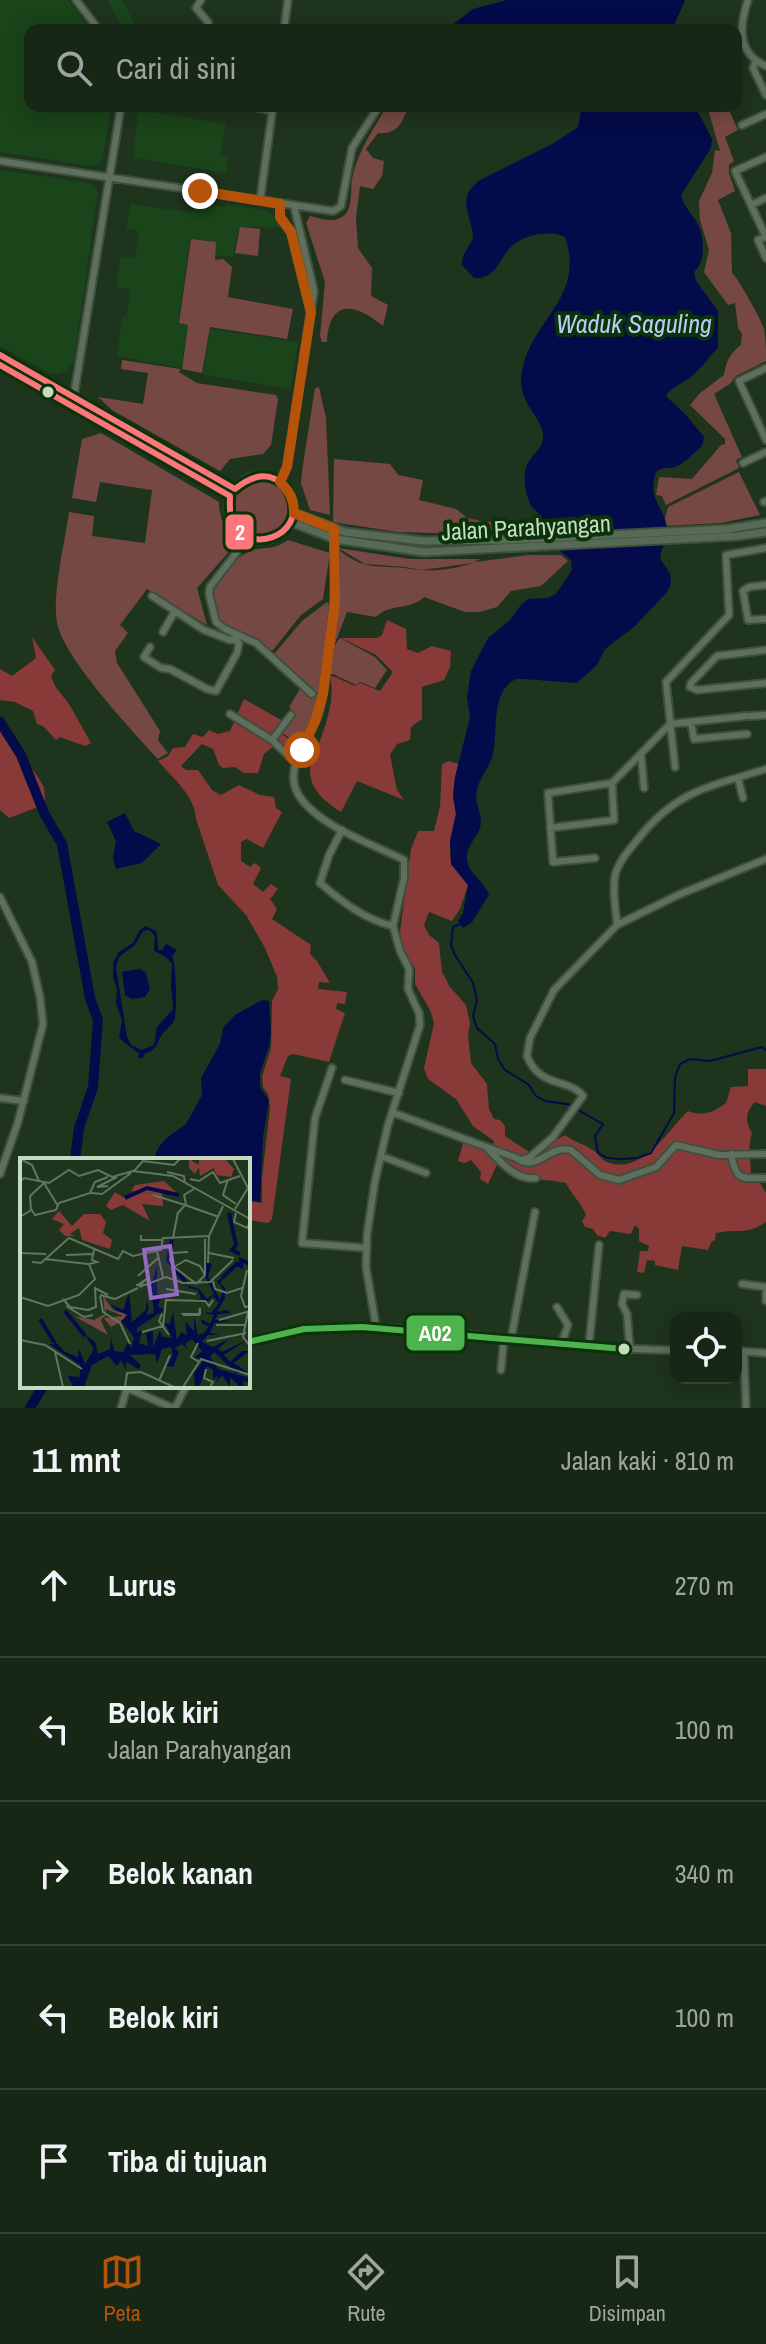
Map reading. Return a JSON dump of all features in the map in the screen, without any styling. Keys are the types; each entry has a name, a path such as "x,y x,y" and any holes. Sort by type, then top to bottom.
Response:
{"main road":[{"path":"0,355 74,395 232,492"},
{"path":"0,365 232,492"},
{"path":"262,475 280,482 289,490 294,501 291,522 276,537 255,540 245,536 230,518 232,492 253,477 262,475"},
{"name":"Jalan Parahyangan","path":"294,513 335,534"},
{"name":"Jalan Parahyangan","path":"291,522 424,552 458,553 510,544 766,532"},
{"name":"Jalan Parahyangan","path":"729,533 766,523"}],"street":[{"path":"76,0 94,24"},
{"path":"201,0 196,8 209,24"},
{"path":"285,24 288,0"},
{"path":"742,28 748,0"},
{"path":"742,38 744,47 766,66"},
{"path":"756,60 753,68 766,95"},
{"path":"74,395 120,112"},
{"path":"260,201 272,112"},
{"path":"0,161 328,211 338,210 352,148 375,112"},
{"path":"742,125 766,114"},
{"path":"766,157 735,171 766,237 758,240 766,258"},
{"path":"751,205 766,198"},
{"path":"280,204 280,217 291,232 311,312"},
{"path":"280,482 287,467 314,286 294,206"},
{"path":"766,368 739,381 766,440"},
{"path":"755,416 766,411"},
{"path":"743,463 766,452"},
{"path":"335,534 333,619 323,694 297,764 294,784 302,800 342,830 404,860 404,878 393,926 409,969 408,989 420,1022 381,1156 367,1248 366,1267 376,1326"},
{"path":"675,767 666,685 668,678 729,615 726,555 766,548"},
{"path":"150,647 142,659 216,691 237,653 239,643 236,637 216,622 209,594 213,581 237,552"},
{"path":"766,585 744,588 748,620 766,619"},
{"path":"152,596 204,630 256,643 312,694"},
{"path":"163,632 175,611"},
{"path":"766,650 714,657 691,683 692,689 766,683"},
{"path":"230,714 272,740 297,764"},
{"path":"272,740 291,715"},
{"path":"595,858 553,862 548,793 612,783 670,724 766,715"},
{"path":"691,722 694,739 747,734"},
{"path":"641,754 644,788"},
{"path":"617,925 614,897 616,871 652,822 678,800 766,769"},
{"path":"738,778 743,798"},
{"path":"550,828 614,820 612,783"},
{"path":"342,830 329,855 320,883 358,911 393,926"},
{"path":"518,1159 526,1159 541,1149 573,1113 583,1096 539,1074 529,1061 527,1050 554,990 617,925 657,904 766,859"},
{"path":"0,897 32,962 42,1011 42,1036 0,1174"},
{"path":"332,1068 315,1118 302,1243 367,1248"},
{"path":"345,1080 399,1093"},
{"path":"0,1098 24,1101"},
{"path":"394,1113 483,1144 524,1163 533,1163 551,1151 571,1150 606,1179 619,1180 656,1167 676,1145 705,1153 766,1154"},
{"path":"483,1144 516,1174 536,1178"},
{"path":"731,1154 735,1175 739,1178 766,1178"},
{"path":"381,1156 426,1173"},
{"path":"501,1370 535,1212"},
{"path":"589,1345 599,1245"},
{"path":"742,1284 766,1288 766,1301"},
{"path":"630,1350 627,1314 622,1304 624,1294 637,1295"},
{"path":"557,1307 568,1325 562,1342"},
{"path":"250,1342 329,1327 376,1326 630,1350 670,1350"},
{"path":"746,1408 744,1352 766,1353"},
{"path":"121,1408 128,1388"},
{"path":"130,1388 174,1408 185,1388"}],"shaded area":[{"path":"0,0 68,0 86,24 24,24 24,112 110,112 103,159 90,166 0,152"},
{"path":"107,0 122,0 135,24 121,24"},
{"path":"138,112 226,124 221,154 228,156 226,173 133,158"},
{"path":"383,112 406,112 395,130 378,133 366,149 373,158 384,161 382,176 373,189 360,186 356,218 358,248 372,268 371,296 388,305 383,326 354,309 338,312 329,328 327,342 322,342 325,282 306,223 310,216 333,220 348,211 352,179 366,141"},
{"path":"709,112 730,112 738,130 725,137 734,161 729,165 729,173 735,191 718,200 731,233 732,273 764,329 766,361 736,376 714,394 742,457 736,460 739,468 666,505 662,496 656,495 659,477 692,479 725,444 725,439 690,405 724,375 729,358 741,345 742,334 738,328 735,303 728,305 704,272 709,250 700,220 699,201 712,173 715,150 720,151"},
{"path":"0,170 89,183 98,192 74,361 67,371 57,375 0,346"},
{"path":"130,204 188,212 205,204 225,207 226,204 269,211 286,228 239,227 233,257 214,255 216,242 190,239 178,323 188,325 181,368 117,356 122,318 126,317 130,290 116,287 121,257 135,258 139,231 126,228"},
{"path":"240,227 260,229 258,256 235,253"},
{"path":"191,239 216,242 215,260 223,259 232,267 228,297 293,309 287,339 210,327 202,373 182,369 188,325 179,323"},
{"path":"210,329 298,342 291,389 203,375"},
{"path":"122,360 180,369 179,372 197,383 276,395 271,445 263,454 230,459 220,471 112,410 98,397 143,404 148,373 121,369"},
{"path":"319,387 326,418 330,515 310,510 301,483 315,388"},
{"path":"101,433 219,502 225,530 225,549 228,553 197,588 207,625 147,589 120,625 128,633 115,651 117,663 160,731 158,740 168,753 158,759 85,673 71,654 57,622 58,583 69,512 94,516 92,536 145,543 152,490 100,482 96,502 72,498 82,439"},
{"path":"334,459 390,464 398,475 423,480 419,500 456,509 466,517 469,534 397,532 333,522"},
{"path":"739,472 760,515 721,523 663,526 668,507"},
{"path":"261,481 272,483 280,489 286,497 286,519 280,527 272,533 261,535 250,533 242,527 236,519 234,508 236,497 242,489 250,483"},
{"path":"468,518 498,521 505,527 541,527 543,533 470,530"},
{"path":"288,540 330,553 323,599 301,615 269,651 219,621 211,596 222,576 239,557"},
{"path":"338,548 410,559 480,559 475,562 528,555 561,555 568,561 541,586 511,591 497,607 480,612 465,612 424,597 376,617 347,612 334,646 340,638 375,657 387,670 375,688 360,682 356,685 333,674 328,676 330,648 334,647 333,646 339,550 363,564 421,570 365,564","holes":["473,563 447,569 422,570"]},
{"path":"327,602 330,607 317,705 293,759 289,754 294,749 294,741 281,732 292,711 289,707 300,689 311,699 312,691 274,654 302,621"},
{"path":"387,620 406,629 407,649 418,653 432,646 451,651 450,667 444,680 422,687 422,719 411,727 410,740 397,744 390,755 397,790 404,800 357,781 341,812 319,794 310,775 329,711 330,677 380,691 393,672 376,655 341,638 377,638 382,635"},
{"path":"32,637 55,670 51,676 55,686 91,743 85,746 60,737 56,740 37,724 33,711 15,702 0,700 0,669 12,676 36,658"},
{"path":"244,699 283,721 279,732 293,742 294,748 289,752 274,746 264,754 258,773 244,773 235,767 223,768 213,749 202,744 181,766 186,770 198,770 212,790 221,795 239,785 260,795 274,797 276,808 282,812 263,848 247,839 241,842 241,861 250,867 255,863 261,868 253,884 263,892 271,884 278,889 270,899 277,909 272,919 311,945 310,954 330,983 319,982 318,989 347,992 345,1004 337,1003 336,1009 345,1013 329,1062 293,1054 288,1056 280,1076 291,1079 272,1219 268,1223 250,1220 250,1201 262,1203 270,1108 262,1077 271,1048 272,1001 278,989 277,977 246,915 218,885 192,802 158,761 168,756 173,748 185,747 193,734 203,737 209,730 218,734 230,731"},
{"path":"0,724 20,749 23,762 34,771 44,787 45,800 38,807 9,818 0,810"},
{"path":"449,761 459,764 453,796 456,814 450,841 451,864 468,885 460,909 452,921 429,912 424,925 429,935 439,943 442,972 466,1005 470,1023 471,1063 487,1084 489,1109 494,1119 505,1126 505,1136 532,1154 565,1135 593,1150 607,1162 620,1165 632,1163 653,1149 688,1111 699,1114 713,1111 726,1103 731,1087 748,1086 748,1069 766,1069 766,1106 755,1102 747,1117 752,1133 749,1149 751,1177 758,1179 766,1193 766,1222 747,1230 716,1233 708,1250 682,1246 678,1270 647,1260 644,1273 637,1272 640,1251 648,1251 649,1246 639,1241 639,1229 635,1225 631,1234 610,1231 605,1238 585,1227 582,1221 586,1215 566,1183 524,1177 497,1165 488,1184 480,1179 481,1172 471,1160 465,1163 458,1161 465,1136 492,1146 494,1141 473,1126 456,1099 428,1079 424,1068 434,1023 415,984 415,968 404,953 400,931 411,849 418,831 434,831 440,806 442,764"}],"water":[{"path":"507,0 685,0 675,24 454,24 473,9"},
{"name":"Waduk Saguling","path":"581,112 698,112 712,139 711,148 681,195 701,234 702,258 694,272 696,281 718,311 718,348 695,374 666,396 704,437 702,446 682,463 656,472 654,496 667,527 660,558 670,574 671,583 667,592 635,626 605,649 597,665 577,683 516,679 502,693 496,714 492,758 476,795 481,817 479,831 467,854 470,869 489,895 472,922 463,928 458,921 463,913 468,885 451,864 450,841 456,814 453,796 455,777 470,717 467,698 471,671 488,638 510,620 521,605 528,599 548,598 556,594 572,570 571,560 549,539 526,493 526,470 540,447 543,432 522,391 521,379 529,349 564,291 569,275 565,237 544,234 523,239 511,247 488,276 474,278 462,265 463,256 473,239 466,201 472,187 480,180 554,143 578,127"},
{"path":"125,813 134,831 161,844 142,863 116,869 113,858 116,841 107,822"},
{"path":"146,926 157,932 158,950 166,944 177,950 172,956 176,988 174,1021 155,1047 143,1058 138,1058 139,1054 119,1038 122,1020 113,977 113,963 119,952 133,943 139,931","holes":["149,930 155,936 154,951 172,964 173,1009 157,1027 154,1045 141,1050 131,1045 127,1037 116,968 119,957 135,945 143,931"]},
{"path":"140,969 146,973 150,989 145,997 132,999 125,995 122,972"},
{"path":"262,1000 269,1001 271,1032 260,1073 261,1089 269,1100 263,1137 260,1202 250,1200 250,1158 155,1158 162,1143 186,1124 202,1095 201,1078 220,1044 223,1028 235,1015"}],"waterway":[{"path":"0,722 21,755 44,813 62,844 90,998 98,1020 93,1087 79,1128 75,1158"},
{"path":"460,924 453,927 451,945 473,983 477,1000 473,1016 477,1028 495,1044 498,1059 505,1070 528,1084 536,1096 545,1101 574,1105"},
{"path":"578,1110 603,1124 595,1136 598,1153 607,1158 637,1158 651,1153 674,1113 675,1077 680,1064 690,1059 710,1061 762,1047 766,1050"},
{"path":"30,1408 42,1388"}],"transit line":[{"name":"2","path":"0,355 235,489 259,477 278,480 291,497 293,511 290,523 272,537 249,538 239,532 232,521 230,496 0,365"},
{"name":"A02","path":"250,1342 304,1329 362,1327 624,1349"}],"route":[{"path":"200,191 280,204 280,217 291,232 311,312 287,467 280,482 289,490 294,501 294,513 334,529 335,602 323,694 302,750"}]}
